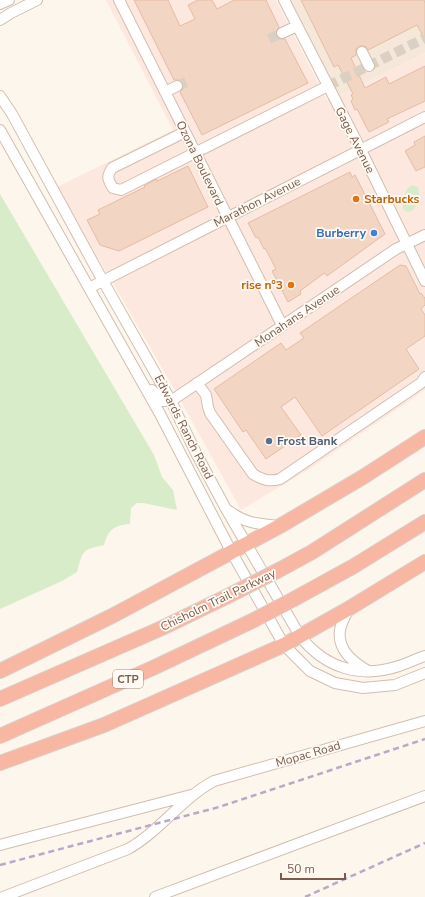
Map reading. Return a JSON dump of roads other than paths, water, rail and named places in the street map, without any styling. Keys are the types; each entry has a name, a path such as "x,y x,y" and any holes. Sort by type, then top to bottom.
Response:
{"highway":[{"path":"0,671 112,616 280,526 363,477 425,437"},
{"name":"Chisholm Trail Parkway","path":"0,699 162,628 226,597 312,552 425,480"},
{"name":"CTP","path":"0,736 179,656 254,620 354,566 425,522"},
{"path":"0,763 104,725 284,645 348,609 425,562"}],"street":[{"path":"0,4 9,0"},
{"path":"0,20 37,0"},
{"name":"Ozona Boulevard","path":"119,0 282,325"},
{"name":"Gage Avenue","path":"284,0 361,150 425,281"},
{"path":"282,33 297,26"},
{"path":"362,52 369,66"},
{"path":"165,92 177,86"},
{"path":"185,132 112,168 108,175 108,180 113,188 121,190 328,86"},
{"name":"Edwards Ranch Road","path":"0,96 12,114 171,401 196,453 226,509 300,636 308,646 321,657 335,665 353,671 377,671 398,667 425,656"},
{"name":"Marathon Avenue","path":"89,288 425,117"},
{"name":"Edwards Ranch Road","path":"0,130 136,370 231,551 284,645 310,671 335,683 363,688 395,685 425,673"},
{"name":"Monahans Avenue","path":"171,401 389,253 406,243 425,235"},
{"path":"136,370 157,397 162,401 171,401"},
{"path":"197,384 206,395 210,413 253,474 262,480 272,481 280,480 421,383 425,377"},
{"path":"160,414 165,414 168,417 179,435 196,453"},
{"path":"226,509 248,522 280,526"},
{"path":"348,609 340,630 341,644 346,654 355,663 368,671"},
{"name":"Mopac Road","path":"3,897 136,845 195,794 214,780 425,721"},
{"name":"Mopac Road","path":"0,845 195,794"},
{"path":"155,897 425,796"}],"tunnel":[{"path":"269,39 282,33"},
{"path":"328,86 425,38"},
{"path":"177,86 191,80"}],"railway":[{"path":"0,865 219,807 425,739"},
{"path":"305,897 425,843"}],"place":[{"name":"Starbucks","path":"356,199"},
{"name":"Burberry","path":"374,233"},
{"name":"rise n°3","path":"291,285"},
{"name":"Frost Bank","path":"269,441"}]}
